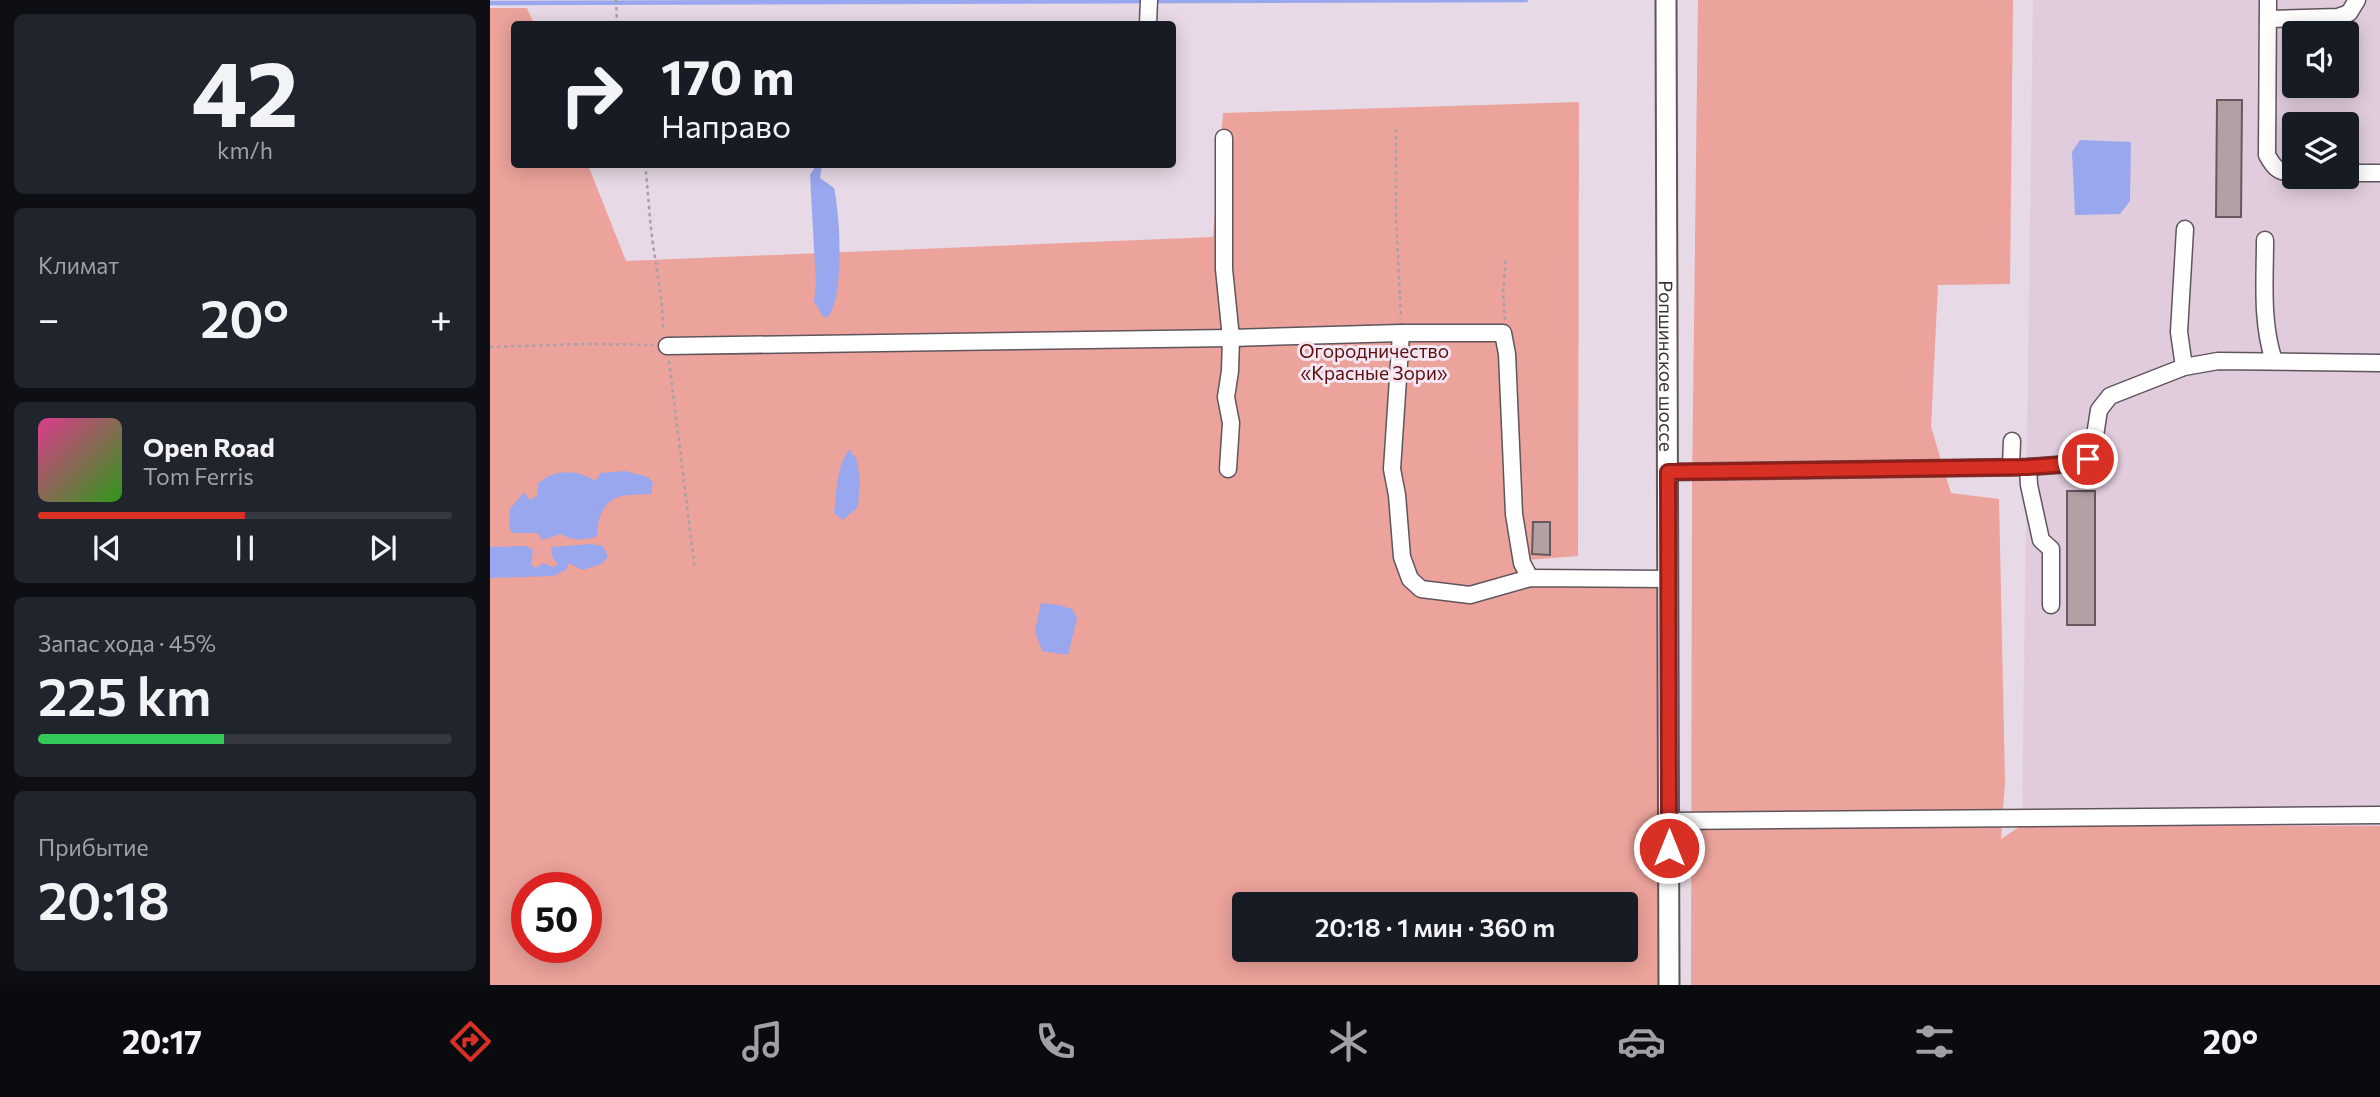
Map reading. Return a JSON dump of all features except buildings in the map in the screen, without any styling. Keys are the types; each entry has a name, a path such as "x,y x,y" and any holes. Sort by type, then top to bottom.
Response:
{"main road":[{"name":"Ропшинское шоссе","path":"1666,0 1669,985"}],"street":[{"path":"1149,0 1149,21"},
{"path":"2268,0 2266,155 2273,167 2282,173"},
{"path":"2268,19 2338,17 2349,13 2357,0"},
{"path":"1224,138 1224,269 1231,338 1226,397 1231,423 1228,469"},
{"path":"2359,173 2380,173"},
{"path":"2184,368 2179,332 2185,229"},
{"path":"2265,240 2265,316 2267,341 2274,361"},
{"path":"1401,333 1392,469 1402,557 1410,579 1422,589 1443,594 1470,595 1530,578 1668,579"},
{"path":"667,346 1503,333 1507,354 1514,514 1522,563 1530,578"},
{"path":"1668,472 2019,467 2081,463 2088,459 2095,446 2099,410 2110,396 2184,368 2218,361 2380,363"},
{"path":"2012,441 2019,467 2029,485 2041,540 2051,549 2051,605"},
{"path":"1669,821 2380,815"}],"path":[{"path":"616,0 618,21"},
{"path":"1396,129 1396,217 1401,333"},
{"path":"645,168 652,239 659,290 663,300 663,334 667,346 695,570"},
{"path":"1503,333 1506,315 1503,293 1506,257"},
{"path":"490,347 596,344 667,346"}],"shaded area":[{"path":"2033,0 2380,0 2380,826 2022,825"}],"green space":[{"path":"1698,0 2013,0 2010,284 1938,285 1931,427 1951,493 1999,499 2005,782 2001,839 2022,825 2380,826 2380,985 1691,985 1692,488"},
{"name":"Огородничество «Красные Зори»","path":"490,8 527,8 533,21 511,21 511,168 589,168 626,261 1213,237 1223,113 1579,102 1578,556 1515,561 1516,574 1660,576 1660,985 490,985"}],"water":[{"path":"2080,140 2131,142 2130,201 2120,214 2075,215 2072,152"},
{"path":"814,168 822,168 820,178 834,188 838,216 839,274 837,292 828,317 823,317 814,301 816,285 810,175"},
{"path":"849,450 852,450 856,457 860,479 858,507 843,520 834,513 839,472"},
{"path":"625,471 648,477 653,483 651,494 615,498 602,511 597,536 579,540 561,534 542,540 538,533 513,533 509,528 510,509 524,492 530,500 537,496 538,484 544,479 566,472 581,474 595,481 601,473"},
{"path":"590,544 603,546 608,556 602,564 582,570 569,563 566,570 553,576 490,578 490,547 526,546 533,550 531,565 536,568 543,563 553,567 558,565 552,556 551,547"},
{"path":"1041,603 1072,609 1077,618 1068,655 1042,651 1035,631"}],"waterway":[{"path":"490,3 1526,0"}],"route":[{"path":"1669,848 1668,472 2028,467 2081,463 2088,459"}]}
